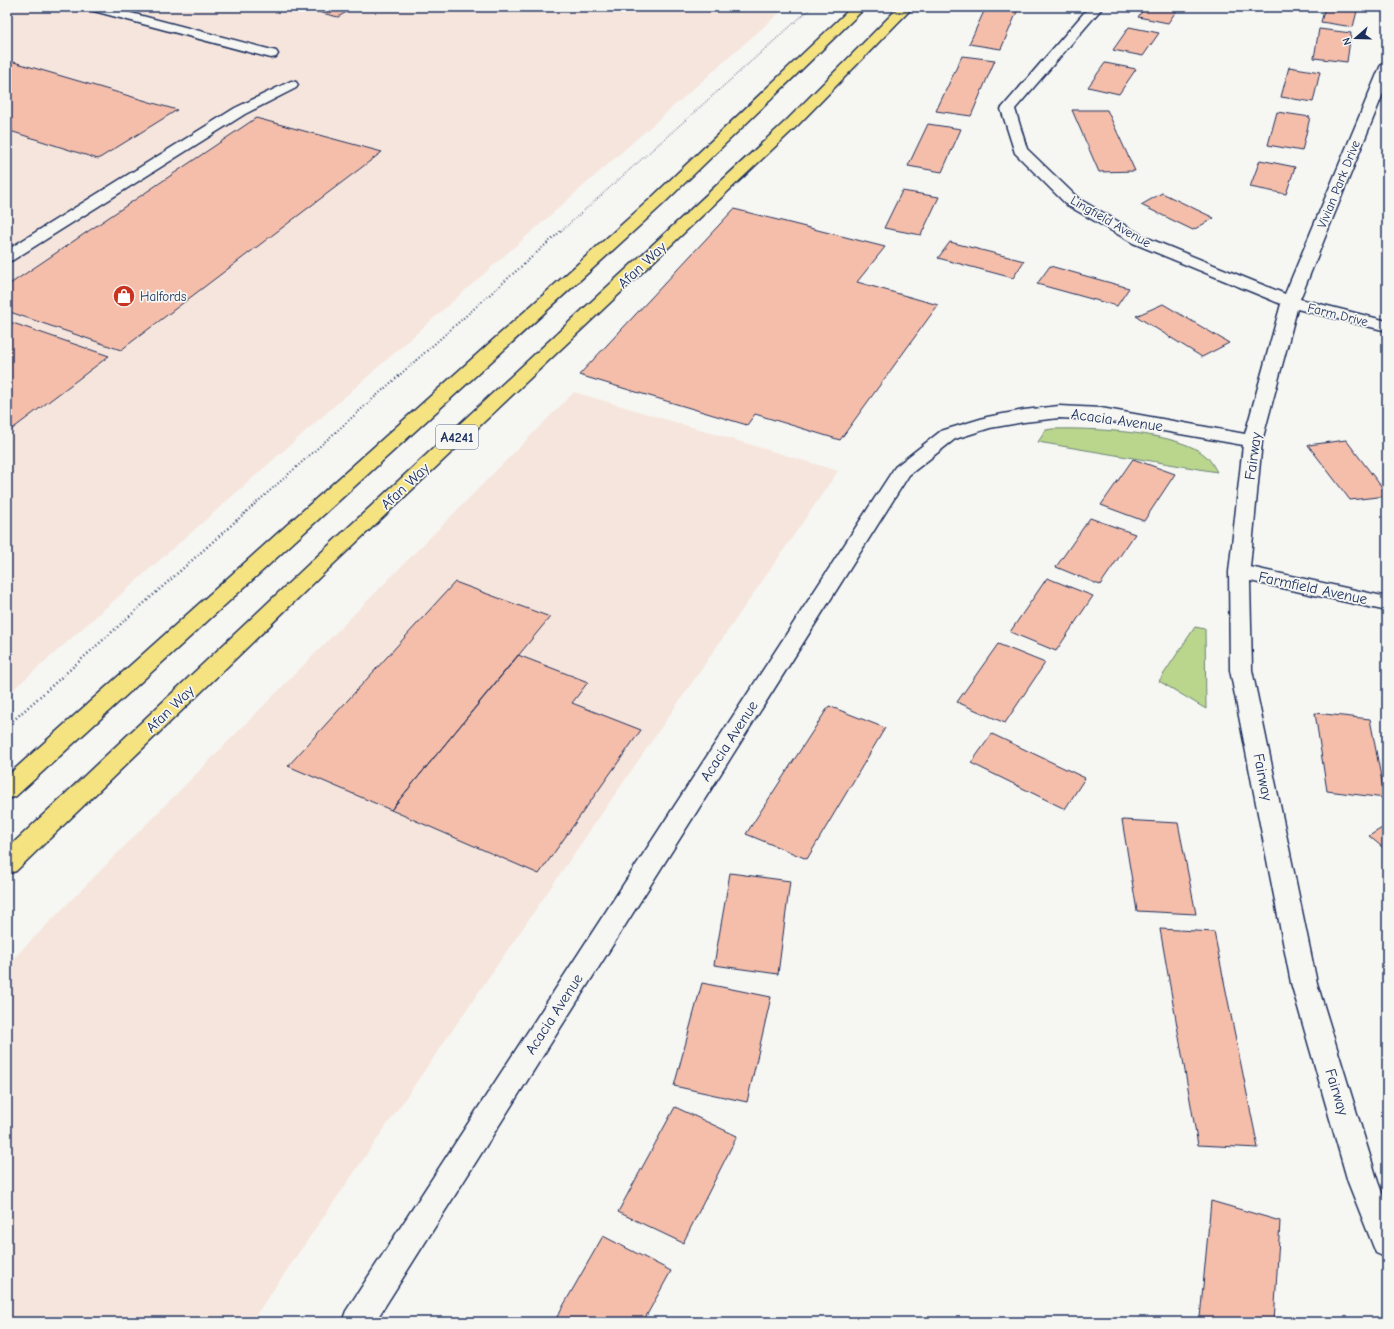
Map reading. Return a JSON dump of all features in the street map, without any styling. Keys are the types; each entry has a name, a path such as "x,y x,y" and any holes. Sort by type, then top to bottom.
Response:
{"main road":[{"name":"A4241","path":"7,790 654,204 859,7"},
{"name":"Afan Way","path":"7,864 324,561 793,122 906,7"}],"street":[{"name":"Lingfield Avenue","path":"1096,7 1008,109 1020,150 1073,202 1139,240 1290,302"},
{"name":"Vivian Park Drive","path":"1290,302 1387,67"},
{"name":"Farm Drive","path":"1290,302 1387,326"},
{"name":"Fairway","path":"1290,302 1253,442 1239,572 1241,670 1304,983 1364,1182 1387,1243"},
{"name":"Acacia Avenue","path":"357,1322 902,471 948,435 987,423 1024,416 1059,412 1101,414 1253,442"},
{"name":"Farmfield Avenue","path":"1239,572 1387,604"}],"lane":[{"path":"94,7 271,54"},
{"path":"7,257 240,111 291,85"}],"path":[{"path":"7,726 812,7"}],"shaded area":[{"path":"7,7 786,7 7,695"},
{"path":"574,392 838,471 251,1322 7,1322 7,965"}],"green space":[{"path":"1088,429 1156,436 1194,448 1207,457 1217,472 1038,442 1046,430"},
{"path":"1195,627 1205,629 1206,709 1159,681"}],"building":[{"path":"298,7 355,7 338,17"},
{"path":"986,7 1019,7 1001,49 969,44"},
{"path":"1145,7 1179,7 1168,23 1138,17"},
{"path":"1325,7 1358,7 1353,27 1321,22"},
{"path":"1129,27 1159,33 1143,56 1113,50"},
{"path":"1319,29 1351,33 1347,62 1314,58"},
{"path":"962,56 995,60 971,116 936,111"},
{"path":"7,60 177,110 98,159 7,130"},
{"path":"1105,63 1136,69 1119,94 1088,87"},
{"path":"1289,67 1320,72 1313,102 1281,97"},
{"path":"1072,110 1107,110 1135,171 1099,172"},
{"path":"1277,112 1310,117 1302,151 1268,145"},
{"path":"256,118 382,152 121,350 7,311 7,286"},
{"path":"928,124 961,129 942,172 908,166"},
{"path":"1260,160 1295,167 1286,194 1250,187"},
{"path":"902,191 939,197 921,235 884,228"},
{"path":"1162,193 1214,218 1193,230 1141,205"},
{"path":"734,209 885,247 857,282 938,305 840,440 755,414 747,425 579,375"},
{"path":"950,242 1024,261 1013,278 938,258"},
{"path":"1050,266 1129,288 1117,306 1037,284"},
{"path":"1163,304 1229,343 1202,357 1136,316"},
{"path":"7,321 109,356 7,433"},
{"path":"1346,440 1387,496 1350,500 1308,445"},
{"path":"1133,459 1175,474 1144,521 1101,505"},
{"path":"1090,518 1135,534 1100,585 1056,567"},
{"path":"1047,578 1093,596 1056,651 1010,632"},
{"path":"455,582 550,617 391,810 288,766"},
{"path":"998,644 1045,663 1005,723 957,702"},
{"path":"518,655 588,682 572,703 641,730 539,874 391,810"},
{"path":"829,706 885,728 807,859 746,834"},
{"path":"1315,713 1370,719 1385,798 1327,791"},
{"path":"992,734 1085,778 1065,809 971,763"},
{"path":"1122,820 1178,823 1196,914 1137,911"},
{"path":"1387,825 1387,851 1369,836"},
{"path":"730,873 790,881 778,974 714,965"},
{"path":"1160,929 1214,932 1258,1148 1198,1145"},
{"path":"702,983 771,997 747,1102 674,1086"},
{"path":"675,1107 737,1136 683,1243 618,1212"},
{"path":"1211,1201 1280,1221 1274,1322 1213,1322 1200,1318"},
{"path":"603,1236 671,1271 643,1322 554,1322"}],"place":[{"name":"Halfords","path":"124,296"}]}
